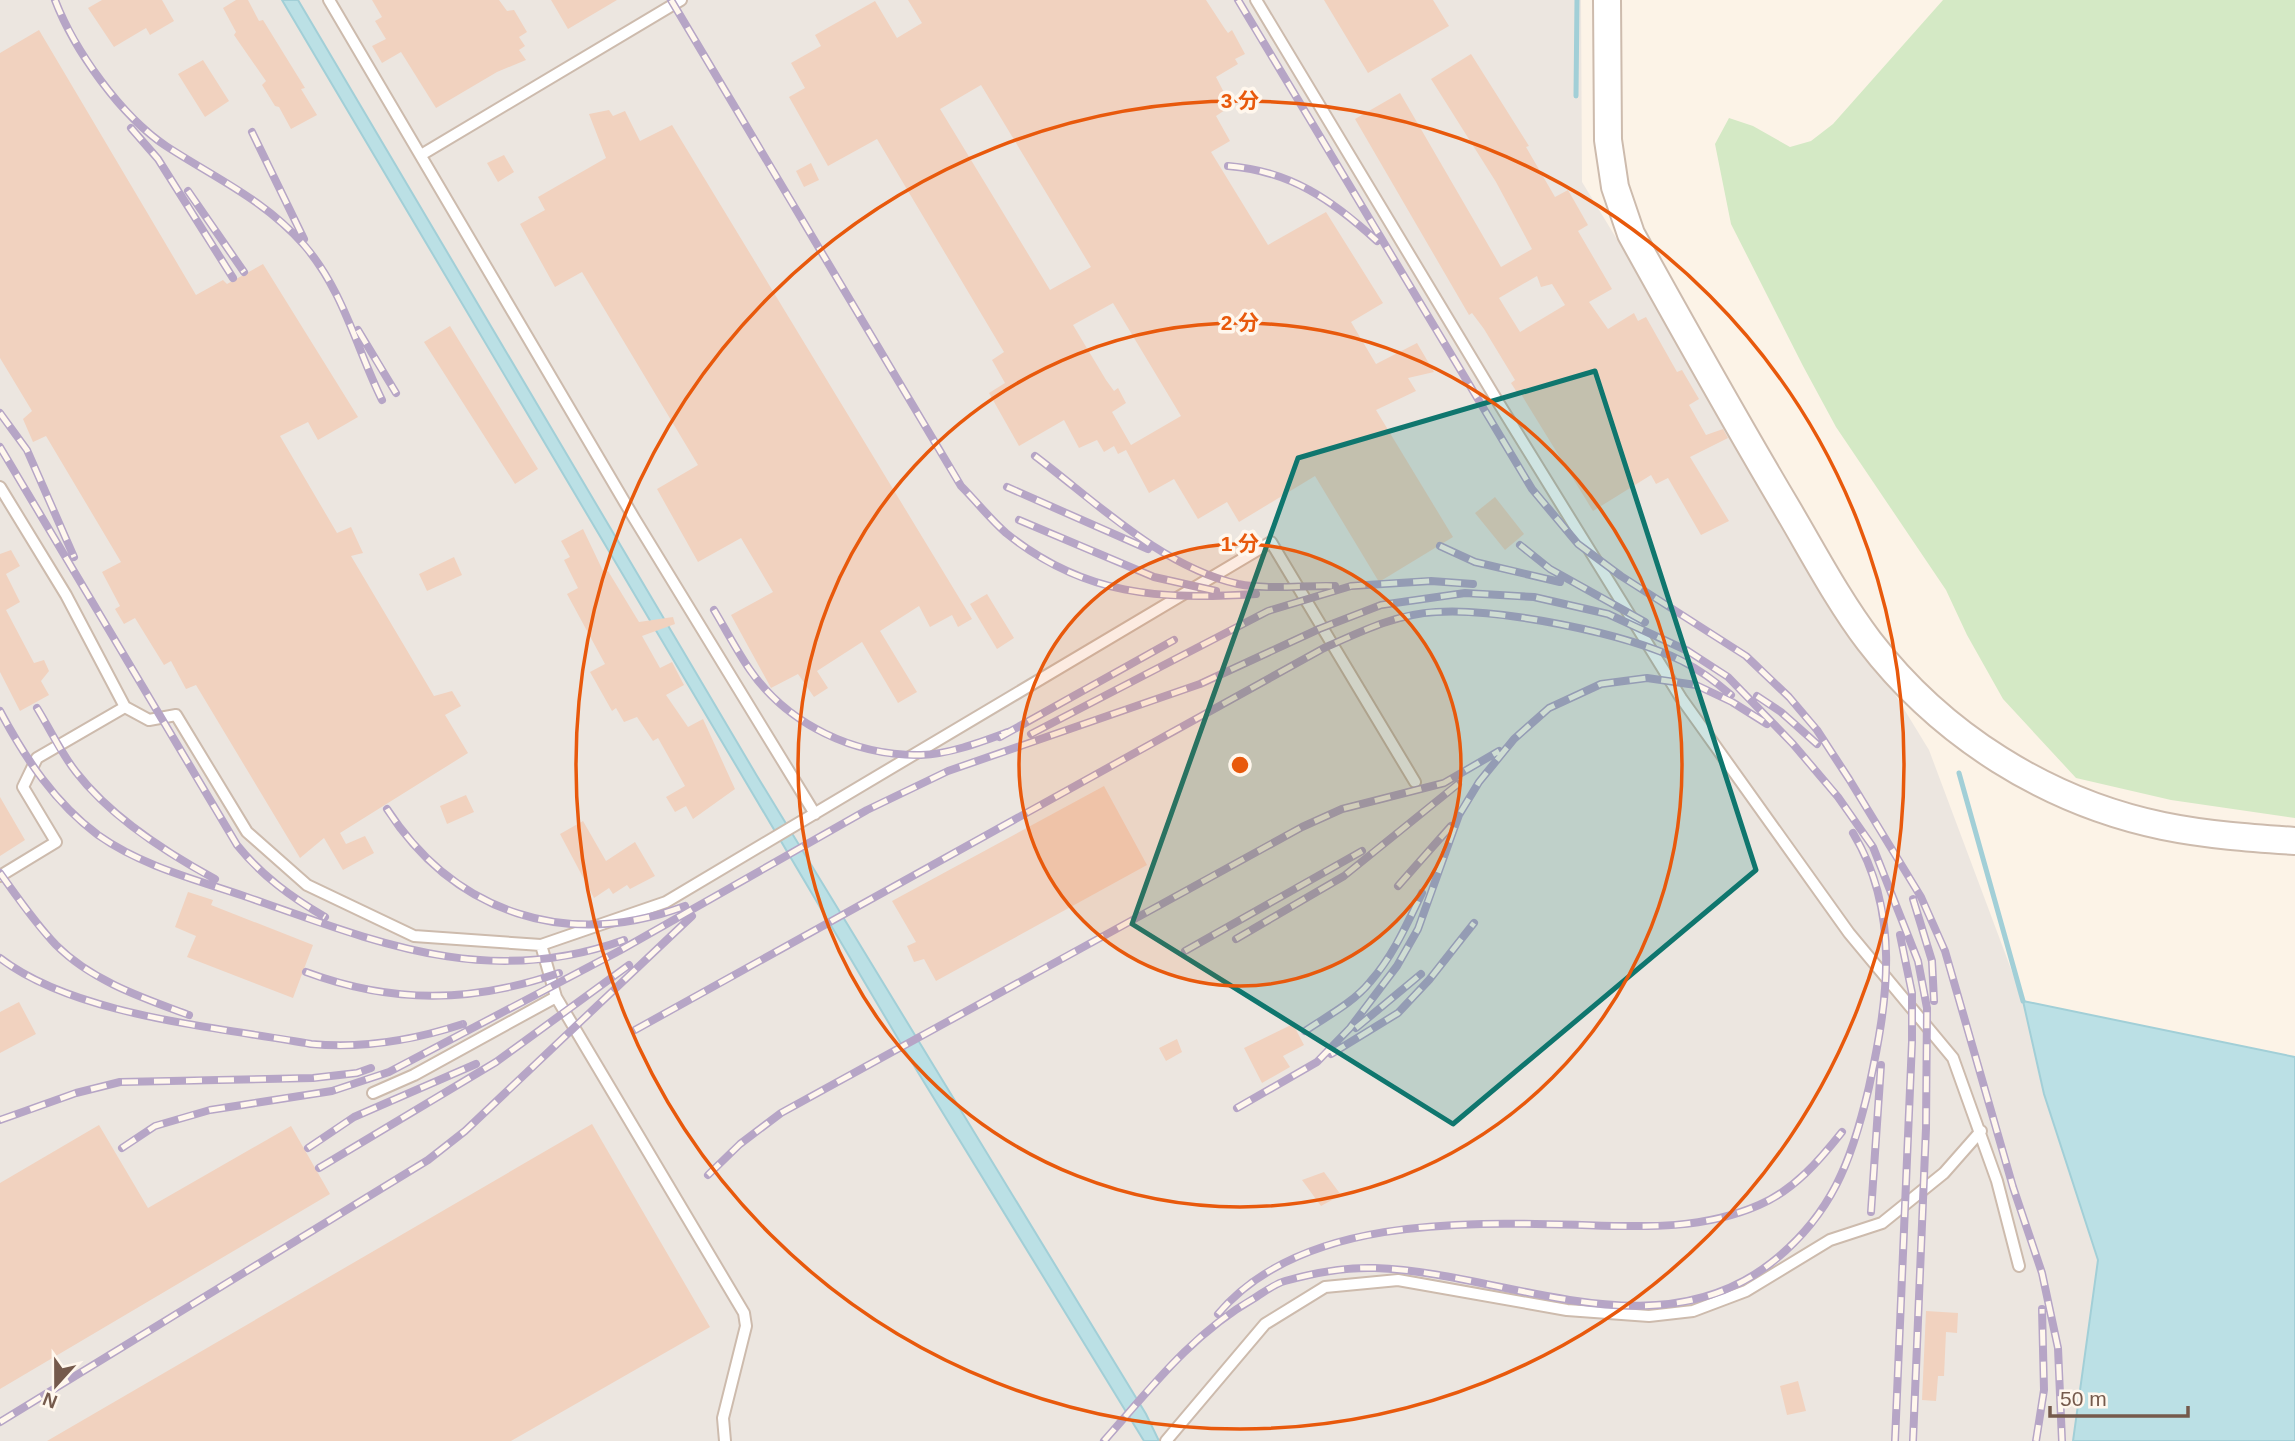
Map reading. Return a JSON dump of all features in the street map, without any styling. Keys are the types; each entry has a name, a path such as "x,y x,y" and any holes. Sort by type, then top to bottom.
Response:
{"street":[{"path":"1607,0 1608,140 1615,187 1631,234 1813,554 1869,642 1929,707 1966,737 2024,775 2063,794 2161,825 2203,833 2295,841"}],"lane":[{"path":"329,0 634,518 815,814"},
{"path":"421,155 681,0"},
{"path":"1256,0 1498,402 1681,698 1849,933 1953,1058 1981,1131 2019,1266"},
{"path":"0,487 66,595 125,707 149,720 176,715 247,832 307,885 414,936 541,945 666,902 1270,542 1415,782"},
{"path":"0,876 55,842 23,787 37,758 125,707"},
{"path":"541,945 556,997 744,1313 746,1326 723,1419 725,1441"},
{"path":"373,1093 414,1075 556,997"},
{"path":"1166,1441 1265,1324 1325,1287 1398,1280 1567,1310 1648,1316 1693,1311 1746,1291 1830,1240 1882,1223 1944,1173 1981,1131"}],"highlighted area":[{"path":"1595,371 1756,870 1453,1124 1132,924 1298,458"}],"shaded area":[{"path":"0,0 1581,0 1582,182 1929,750 2023,1001 2044,1094 2098,1260 2073,1441 0,1441"}],"green space":[{"path":"1943,0 2295,0 2295,818 2171,800 2076,778 2003,699 1967,635 1946,590 1836,427 1731,224 1715,144 1729,118 1753,126 1790,147 1811,141 1833,124"}],"water":[{"path":"282,0 298,0 757,776 1146,1414 1159,1441 1144,1441 919,1074"},
{"path":"2023,1001 2295,1057 2295,1441 2073,1441 2098,1260 2044,1094"}],"building":[{"path":"102,0 162,0 174,21 150,35 146,28 114,47 88,8"},
{"path":"236,0 248,0 259,21 263,20 305,88 301,89 317,115 291,129 262,85 266,81 234,35 236,32 223,8"},
{"path":"372,0 499,0 507,11 514,10 527,32 519,37 525,46 519,50 526,60 497,72 436,108 401,52 382,63 372,46 386,39 375,21 382,17"},
{"path":"551,0 617,0 568,29"},
{"path":"908,0 1206,0 1228,33 1232,30 1245,54 1235,59 1238,64 1216,77 1231,106 1216,116 1230,141 1211,152 1268,245 1326,212 1383,303 1351,322 1376,364 1417,343 1434,372 1408,378 1416,391 1376,410 1453,537 1379,582 1315,476 1239,522 1227,502 1198,519 1174,479 1149,493 1126,450 1118,454 1114,446 1104,452 1097,440 1079,448 1064,420 1019,446 989,393 1005,383 992,360 1004,352 877,139 828,166 789,97 805,88 791,63 821,46 815,35 875,1 897,38 922,23","holes":["981,85 1091,267 1050,290 940,109","1113,303 1181,416 1131,445 1112,412 1126,403 1118,388 1114,391 1106,380 1073,325"]},
{"path":"1324,0 1433,0 1449,26 1368,73"},
{"path":"39,30 196,295 223,280 227,284 263,264 358,417 318,440 308,422 280,436 337,533 351,527 363,553 351,556 434,696 452,691 461,706 445,715 468,753 340,833 346,844 365,836 374,853 343,870 324,838 300,858 196,685 186,689 171,661 164,665 135,618 124,624 115,609 120,606 102,572 121,562 46,436 33,442 23,419 32,411 0,358 0,53"},
{"path":"1471,54 1529,146 1526,147 1555,197 1568,190 1588,225 1578,231 1612,289 1589,302 1608,329 1634,313 1638,321 1646,317 1677,372 1682,370 1699,399 1689,405 1706,435 1723,429 1728,438 1690,457 1729,521 1701,535 1668,478 1656,484 1651,475 1593,511 1521,394 1518,394 1511,383 1515,380 1484,329 1472,313 1469,315 1355,119 1400,93 1501,267 1532,249 1496,182 1431,79","holes":["1537,276 1541,287 1552,284 1565,305 1520,332 1499,298"]},
{"path":"203,60 229,101 205,117 178,74"},
{"path":"609,110 613,116 625,111 640,141 672,125 972,619 958,627 952,615 930,627 919,606 880,631 917,692 898,703 862,642 817,671 828,688 814,697 798,674 771,688 731,615 773,592 741,538 698,562 657,489 698,465 582,272 555,287 520,224 545,210 538,197 606,158 589,114"},
{"path":"504,155 514,172 498,182 487,163"},
{"path":"811,163 819,180 804,187 796,171"},
{"path":"450,326 538,469 515,484 424,342"},
{"path":"1495,497 1524,534 1505,550 1475,513"},
{"path":"583,529 604,573 608,571 639,622 673,617 675,624 642,636 660,668 672,662 684,685 666,695 688,727 703,719 735,789 693,819 686,806 675,812 666,797 685,786 658,738 653,741 637,717 624,722 616,708 612,711 590,672 605,664 567,594 578,588 564,560 570,557 561,541"},
{"path":"11,550 20,566 6,574 20,602 6,610 34,663 44,660 49,671 41,681 49,695 20,711 0,672 0,554"},
{"path":"454,557 462,575 427,591 419,574"},
{"path":"987,594 1014,638 997,649 970,604"},
{"path":"1104,786 1147,865 936,981 924,959 914,962 907,946 916,942 892,901"},
{"path":"466,795 474,812 447,824 440,806"},
{"path":"0,797 25,840 0,856"},
{"path":"583,821 606,861 635,842 655,876 630,889 627,885 613,894 609,888 594,898 560,834"},
{"path":"188,892 213,900 211,905 313,945 293,998 187,957 196,936 175,927"},
{"path":"19,1002 36,1034 0,1053 0,1012"},
{"path":"1293,1024 1304,1045 1283,1056 1290,1067 1262,1083 1244,1048"},
{"path":"1177,1039 1182,1052 1166,1061 1159,1048"},
{"path":"592,1124 710,1327 511,1441 47,1441"},
{"path":"99,1125 148,1208 291,1126 330,1194 0,1389 0,1183"},
{"path":"1324,1172 1341,1195 1321,1206 1302,1180"},
{"path":"1926,1311 1958,1313 1957,1333 1946,1332 1944,1376 1938,1376 1936,1401 1922,1400"},
{"path":"1798,1381 1806,1411 1787,1415 1780,1386"}],"waterway":[{"path":"1576,96 1577,0"},
{"path":"1959,773 2023,1001"}],"railway":[{"path":"55,0 87,60 132,118 166,146 256,202 304,245 339,300 382,400"},
{"path":"671,0 961,486 994,522 1035,554 1094,582 1155,594 1256,594"},
{"path":"1238,0 1532,489 1578,544 1621,576 1746,656 1789,697 1817,730 1921,897 1945,951 2013,1187 2042,1273 2058,1348 2062,1441"},
{"path":"131,128 158,159 233,278"},
{"path":"252,132 304,239"},
{"path":"1228,166 1272,174 1309,190 1344,213 1377,241"},
{"path":"188,191 244,272"},
{"path":"358,330 396,393"},
{"path":"0,413 27,450 74,557"},
{"path":"0,447 237,845 278,885 325,917"},
{"path":"1035,456 1131,531 1156,548 1210,576 1250,586 1335,586"},
{"path":"1007,487 1148,549"},
{"path":"1019,520 1154,577 1216,591"},
{"path":"1520,545 1550,569 1645,622"},
{"path":"1440,546 1475,562 1560,582"},
{"path":"1031,734 1268,611 1351,586 1431,581 1473,584"},
{"path":"122,1148 155,1126 210,1110 332,1091 389,1072 619,951 867,810 948,771 1200,684 1319,629 1381,605 1465,593 1534,597 1608,614 1688,651 1728,677 1793,744 1838,797 1873,847 1918,961 1927,1008 1926,1128 1913,1441"},
{"path":"714,610 745,663 766,689 783,707 825,734 872,750 921,755 954,750 1008,732"},
{"path":"635,1030 1324,648 1392,620 1421,613 1462,612 1562,624 1629,641 1682,661 1731,695"},
{"path":"1000,737 1174,640"},
{"path":"1237,1108 1317,1062 1350,1028 1397,966 1418,929 1459,815 1479,782 1514,739 1549,708 1601,684 1647,678 1696,685 1732,702 1767,724"},
{"path":"1757,696 1781,712 1817,744"},
{"path":"37,708 71,765 105,804 158,845 215,879"},
{"path":"0,711 42,779 68,809 115,846 169,871 339,929 431,954 477,960 525,961 573,954 624,940"},
{"path":"708,1175 740,1144 781,1113 1302,827 1342,809 1444,783 1499,751"},
{"path":"1236,939 1344,876 1458,784"},
{"path":"387,809 415,845 446,875 480,897 518,913 557,922 599,924 641,919 685,906"},
{"path":"1398,886 1451,826"},
{"path":"1104,1441 1155,1382 1191,1346 1231,1313 1281,1282 1318,1273 1375,1268 1424,1273 1578,1301 1628,1306 1678,1303 1726,1290 1771,1263 1810,1226 1836,1184 1855,1139 1876,1054 1885,989 1884,926 1868,863 1853,833"},
{"path":"1185,951 1362,851"},
{"path":"0,873 41,928 70,958 119,987 189,1015"},
{"path":"1305,1031 1348,1003 1370,982 1393,951 1422,893"},
{"path":"1913,899 1932,961 1934,1001"},
{"path":"0,1422 428,1160 465,1131 692,916"},
{"path":"1331,1054 1398,1013 1429,980 1474,923"},
{"path":"1895,1441 1912,1042 1912,993 1900,935"},
{"path":"0,958 31,978 67,994 107,1006 192,1025 311,1044 388,1042 463,1024"},
{"path":"319,1168 496,1062 629,965"},
{"path":"306,972 370,990 432,996 495,990 559,973"},
{"path":"1356,1028 1421,974"},
{"path":"308,1148 354,1117 476,1064"},
{"path":"1871,1212 1881,1065"},
{"path":"0,1120 76,1093 120,1082 313,1078 357,1073 371,1068"},
{"path":"1218,1314 1253,1282 1293,1258 1339,1242 1387,1232 1487,1224 1672,1225 1738,1213 1772,1199 1795,1183 1842,1132"},
{"path":"2036,1441 2044,1390 2042,1309"}]}
